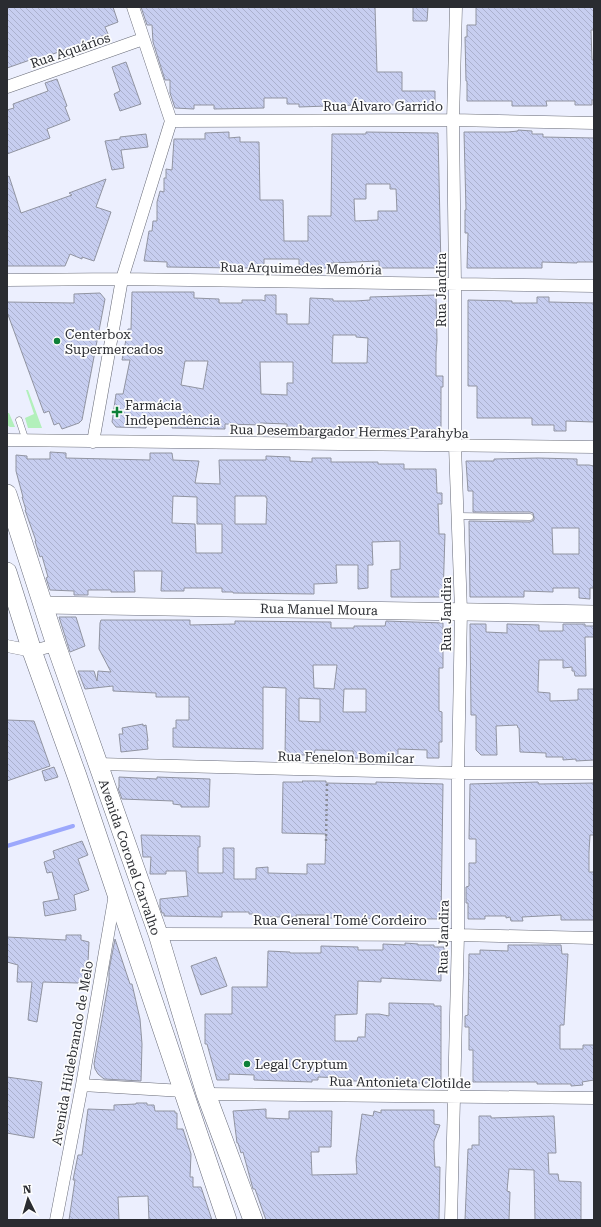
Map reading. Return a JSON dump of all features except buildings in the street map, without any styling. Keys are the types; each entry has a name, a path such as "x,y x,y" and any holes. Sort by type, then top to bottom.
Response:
{"main road":[{"name":"Avenida Coronel Carvalho","path":"7,494 56,645 158,934 206,1094 253,1220"},
{"name":"Avenida Coronel Carvalho","path":"7,572 32,651 77,776 182,1091 227,1220"}],"street":[{"path":"93,442 122,279 171,121 133,7"},
{"name":"Rua Jandira","path":"451,1220 458,934 458,773 461,611 455,446 453,120 456,7"},
{"name":"Rua Aquários","path":"7,87 143,39"},
{"name":"Rua Álvaro Garrido","path":"171,121 453,120 594,123"},
{"name":"Rua Arquimedes Memória","path":"7,280 122,279 594,286"},
{"name":"Rua Desembargador Hermes Parahyba","path":"7,440 594,447"},
{"name":"Rua Manuel Moura","path":"44,605 594,614"},
{"path":"7,646 32,651 56,645"},
{"name":"Rua Fenelon Bomilcar","path":"99,768 458,773 594,773"},
{"name":"Avenida Hildebrando de Melo","path":"56,1220 82,1086 115,891"},
{"name":"Rua General Tomé Cordeiro","path":"158,934 458,934 594,938"},
{"path":"82,1086 182,1091"},
{"name":"Rua Antonieta Clotilde","path":"206,1094 594,1098"}],"lane":[{"path":"19,420 26,441"},
{"path":"458,516 530,517"}],"path":[{"path":"326,841 327,770"}],"green space":[{"path":"26,390 28,390 42,428 28,428 25,418 34,414"},
{"path":"7,413 9,413 15,427 10,427 7,425"}],"waterway":[{"path":"7,846 73,826"}],"place":[{"name":"Centerbox Supermercados","path":"57,341"},
{"name":"Farmácia Independência","path":"117,412"},
{"name":"Legal Cryptum","path":"247,1064"}]}
